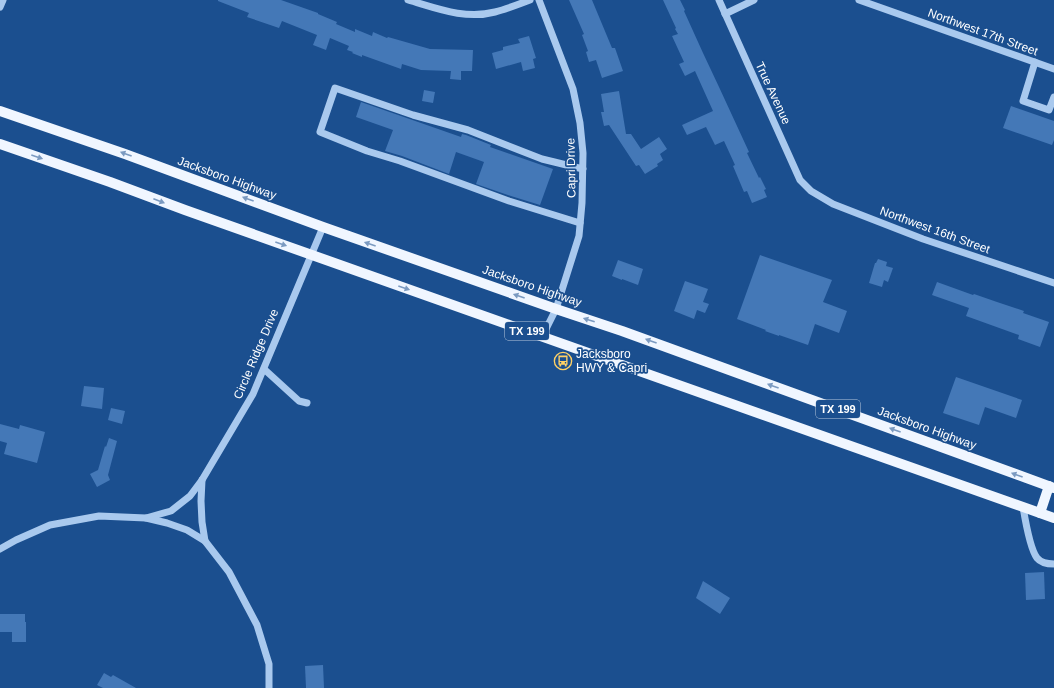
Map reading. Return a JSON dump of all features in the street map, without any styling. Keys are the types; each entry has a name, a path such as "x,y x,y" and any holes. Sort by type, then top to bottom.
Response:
{"main road":[{"name":"Jacksboro Highway","path":"0,111 125,154 322,227 622,331 1051,487"},
{"name":"TX 199","path":"0,144 1054,518"},
{"path":"1040,513 1051,487"}],"street":[{"path":"0,7 3,0"},
{"path":"408,0 450,12 472,15 494,12 530,0"},
{"name":"Capri Drive","path":"539,0 573,89 580,123 583,153 582,203 579,236 556,309 542,336"},
{"name":"True Avenue","path":"719,0 800,180 811,191"},
{"path":"725,14 754,0"},
{"name":"Northwest 17th Street","path":"860,0 1054,69"},
{"path":"1035,62 1023,101 1049,110 1054,97"},
{"path":"580,223 509,201 400,161 367,151 320,132 335,88 412,114 468,130 542,159 583,169"},
{"name":"Northwest 16th Street","path":"811,191 833,204 923,240 1054,283"},
{"name":"Circle Ridge Drive","path":"146,518 171,511 190,496 202,480 253,394 322,227"},
{"path":"264,368 299,401 307,403"},
{"name":"Circle Ridge Drive","path":"202,480 202,522 205,541 229,572 257,625 269,664 268,688"},
{"path":"1023,507 1033,550 1038,559 1047,564 1054,564"},
{"path":"0,549 50,525 99,516 146,518 187,530 205,541"}],"building":[{"path":"218,0 281,0 318,13 337,22 336,24 355,32 355,29 372,36 373,32 387,38 388,37 430,49 473,50 472,71 461,71 461,80 450,79 451,71 421,70 402,64 401,69 362,55 362,57 352,53 353,52 347,50 349,46 330,38 326,50 313,45 317,35 282,21 279,28 247,17 249,13"},
{"path":"569,0 592,0 612,48 615,48 623,71 602,78 596,60 589,62 586,52 588,51 582,35 584,34"},
{"path":"663,0 680,0 749,152 747,153 766,189 764,190 767,197 752,203 747,191 744,192 733,166 735,165 724,141 715,145 706,127 687,135 682,125 713,111 695,71 685,76 679,64 684,62 672,36 678,34"},
{"path":"529,36 536,58 533,59 535,68 523,71 521,62 496,69 492,53 503,50 503,47 520,43 518,39"},
{"path":"424,90 435,92 433,103 422,101"},
{"path":"619,91 626,134 631,134 641,149 659,137 667,149 660,154 663,160 657,164 658,166 645,174 639,165 636,166 609,125 604,126 601,112 604,112 601,94"},
{"path":"361,102 461,137 462,134 466,135 491,145 490,147 553,169 540,205 476,184 484,162 456,152 449,174 385,151 393,130 356,117"},
{"path":"1011,106 1054,121 1054,140 1052,145 1003,128"},
{"path":"760,255 832,280 823,302 847,311 839,333 815,324 808,345 765,331 766,330 737,319"},
{"path":"878,259 887,262 886,266 893,268 888,282 884,280 882,287 869,283 875,263"},
{"path":"618,260 643,269 638,285 612,276"},
{"path":"685,281 708,289 703,302 709,304 705,313 697,310 694,319 674,311"},
{"path":"937,282 1024,311 1023,313 1049,322 1040,347 1018,339 1019,335 966,316 969,308 932,295"},
{"path":"956,377 1022,400 1016,418 985,407 979,425 943,413"},
{"path":"84,386 104,388 102,409 81,406"},
{"path":"111,408 125,411 122,424 108,420"},
{"path":"0,424 19,429 20,425 45,432 37,463 4,454 7,443 0,441"},
{"path":"109,438 117,441 108,475 110,480 97,487 90,474 98,470"},
{"path":"1044,572 1045,599 1026,600 1025,573"},
{"path":"703,581 730,598 720,614 696,598"},
{"path":"0,614 25,614 26,642 12,642 12,632 0,632"},
{"path":"323,665 324,688 306,688 305,666"},
{"path":"104,673 111,677 113,675 136,688 103,688 97,685"}],"place":[{"name":"Jacksboro HWY & Capri","path":"563,361"}]}
